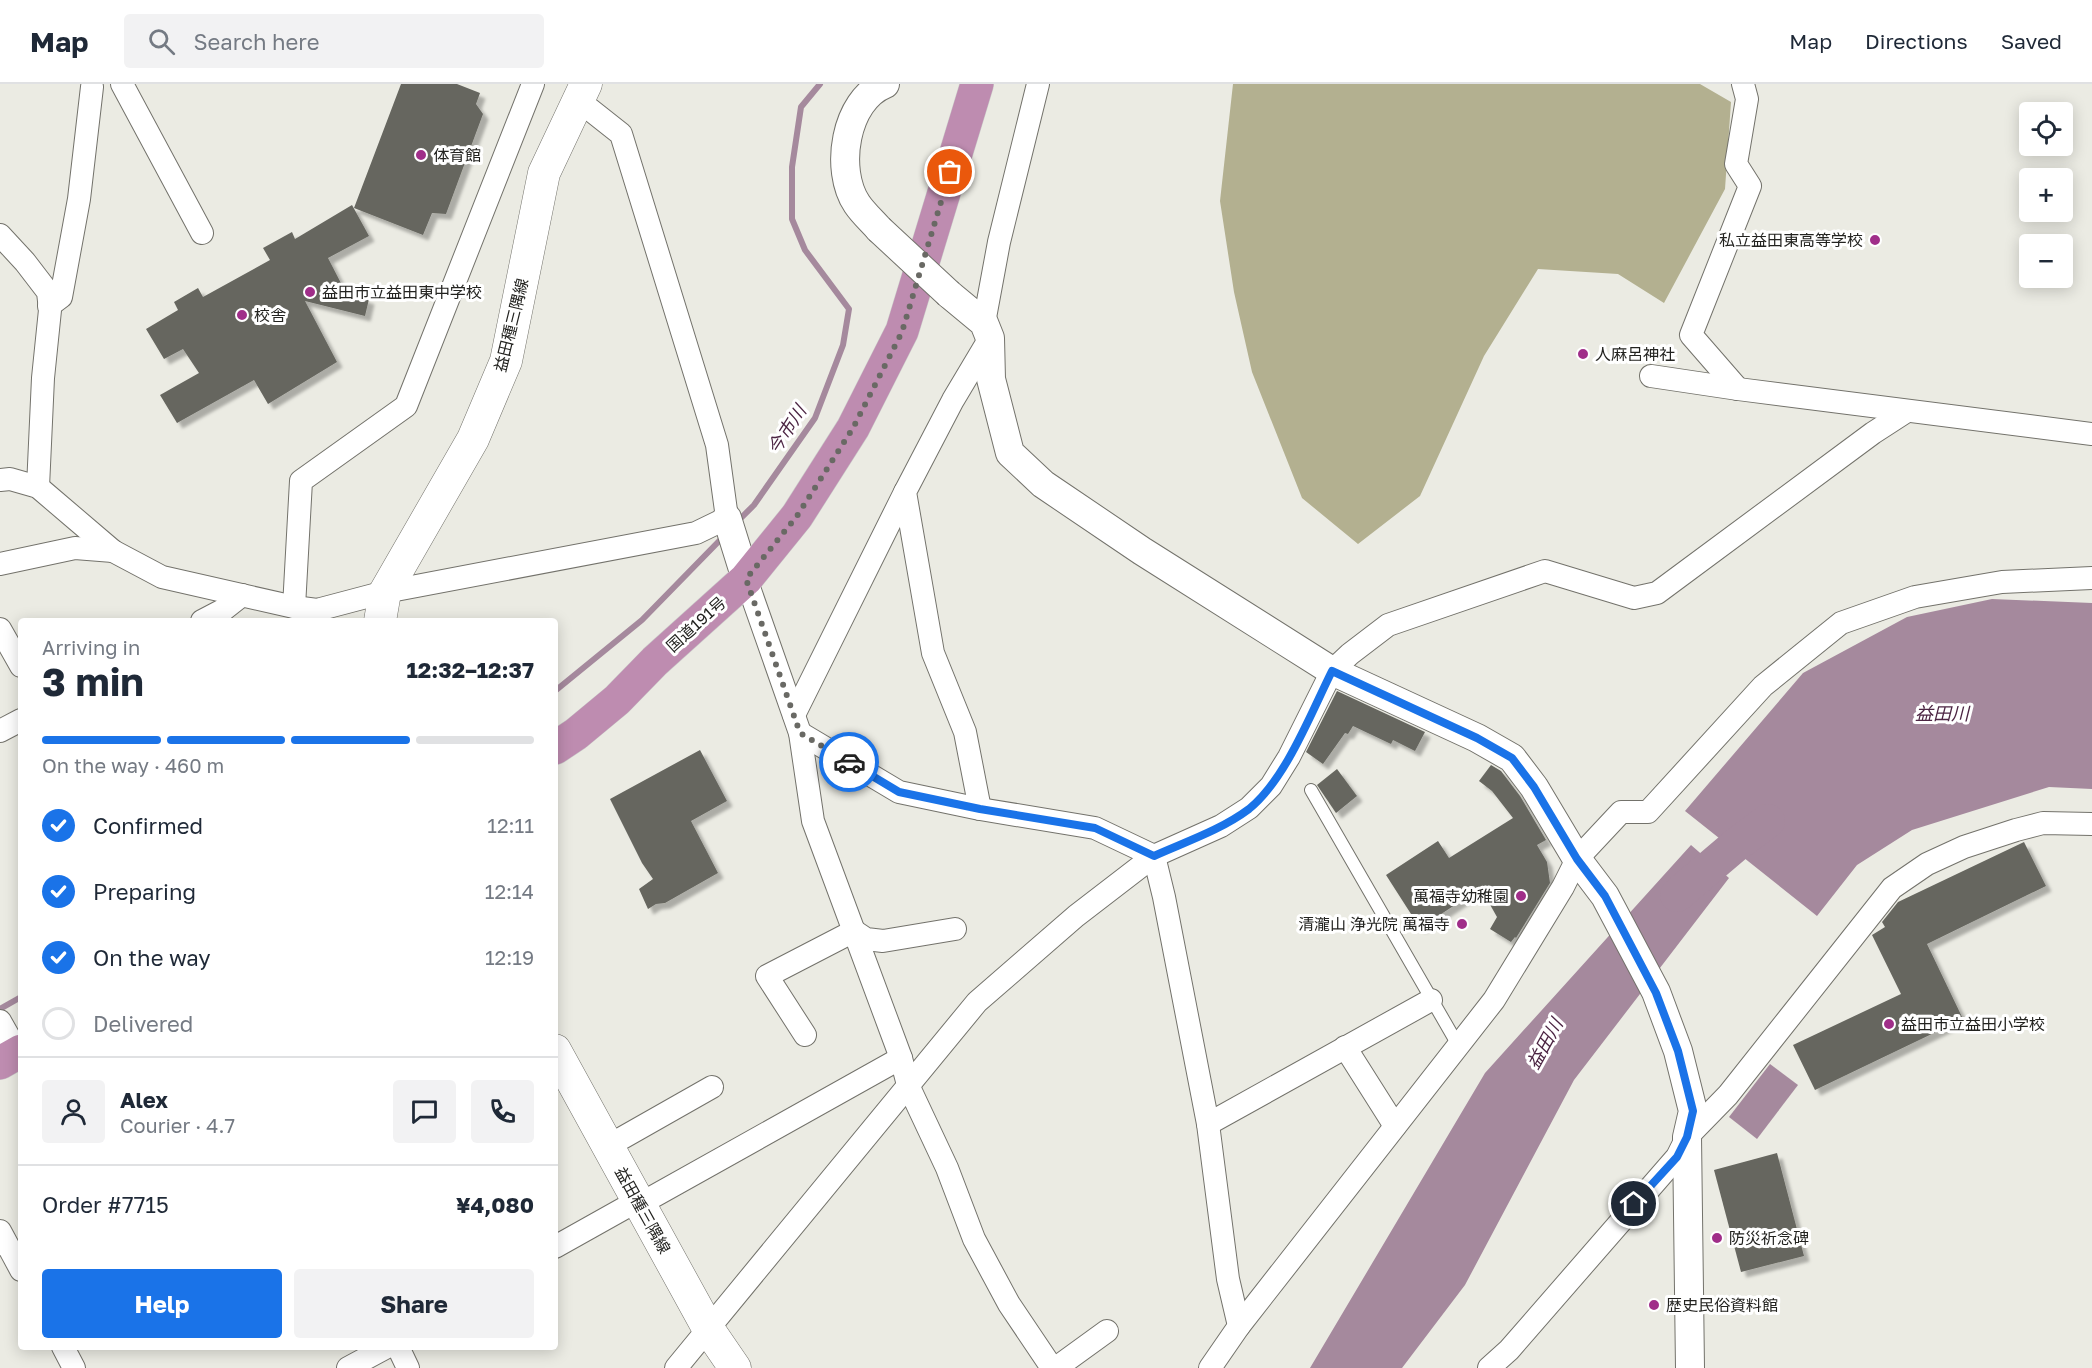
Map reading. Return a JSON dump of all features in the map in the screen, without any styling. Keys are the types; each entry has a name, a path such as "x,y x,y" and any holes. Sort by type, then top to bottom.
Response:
{"highway":[{"name":"国道191号","path":"558,746 617,700 655,661 746,579 797,516 853,428 902,332 977,84"}],"main road":[{"name":"益田種三隅線","path":"383,607 473,439 506,361 544,173 582,92"},
{"name":"益田種三隅線","path":"558,1055 709,1330 735,1368"}],"street":[{"path":"122,84 202,233"},
{"path":"294,607 301,481 406,405 533,84"},
{"path":"885,84 876,87 856,110 847,137 846,172 856,203 879,229 987,331"},
{"path":"1038,84 999,242 987,331 992,379 1010,453 1043,484 1142,551 1332,671 1477,738 1512,758 1534,787 1577,859 1605,896 1656,993 1678,1051 1693,1111 1687,1137 1677,1157 1514,1359 1489,1368"},
{"path":"1738,389 1691,336 1750,186 1736,164 1747,99 1743,84"},
{"path":"49,306 61,297 79,200 92,87"},
{"path":"582,92 621,134 717,445 727,518 797,724 813,821 901,1058 908,1085 947,1168 974,1239 1009,1304 1054,1368 1107,1331"},
{"path":"0,235 48,292 38,487"},
{"path":"797,724 905,492 987,331"},
{"path":"1651,376 2092,434"},
{"path":"676,1368 977,1002 1067,924 1154,856 1221,826 1249,808 1271,786 1289,757 1332,671 1350,654 1388,625 1545,571 1634,598 1657,593 1907,411"},
{"path":"0,480 10,479 38,487 113,551 162,577 321,615 383,607 696,533 727,518"},
{"path":"905,492 933,654 965,732 980,809"},
{"path":"0,564 75,548 113,551"},
{"path":"1210,1368 1239,1326 1494,1000 1563,887 1577,859 1621,812 1648,812 1763,687 1841,623 1915,597 2002,582 2092,578"},
{"path":"207,618 243,595"},
{"path":"0,629 18,661"},
{"path":"0,731 18,722"},
{"path":"797,724 899,792 980,809 1095,828 1154,856"},
{"path":"1690,1368 1687,1137 1728,1095 1892,888 1927,864 1964,847 2006,833 2043,823 2092,824"},
{"path":"1154,856 1208,1124 1228,1280 1239,1326"},
{"path":"854,931 866,939 883,941 956,929"},
{"path":"805,1035 767,976 854,931"},
{"path":"1208,1124 1431,1000"},
{"path":"0,1021 13,1056"},
{"path":"1345,1047 1395,1126"},
{"path":"558,1245 630,1205 640,1204 901,1058"},
{"path":"608,1146 712,1087"},
{"path":"0,1231 18,1264"},
{"path":"65,1350 74,1368"},
{"path":"348,1368 381,1350"},
{"path":"399,1350 408,1368"}],"lane":[{"path":"1311,790 1458,1045"}],"shaded area":[{"path":"1233,84 1700,84 1731,102 1725,189 1664,303 1618,274 1538,269 1484,356 1420,496 1358,544 1302,498 1252,372 1234,292 1220,201"}],"water":[{"name":"益田川","path":"1992,599 2092,603 2092,789 2049,787 1912,830 1857,865 1817,916 1685,811 1803,673 1907,617"},
{"name":"益田川","path":"1691,845 1729,878 1574,1080 1465,1285 1402,1368 1310,1368 1485,1073"},
{"path":"1770,1064 1798,1085 1757,1139 1729,1117"}],"building":[{"name":"体育館","path":"401,84 457,84 480,93 476,104 483,114 446,214 432,213 423,235 354,208"},
{"name":"校舎","path":"352,205 369,236 328,258 345,291 369,299 365,316 305,301 337,362 268,404 254,380 177,423 160,395 199,373 183,349 164,359 146,329 178,310 174,302 198,288 203,297 270,260 263,248 292,232 295,239"},
{"path":"1337,691 1425,732 1415,751 1393,740 1391,744 1353,726 1348,734 1345,733 1323,764 1306,752"},
{"path":"700,750 727,801 691,821 718,873 665,903 656,904 648,909 639,889 653,879 642,863 610,799"},
{"path":"1491,765 1501,771 1520,796 1546,840 1537,845 1547,862 1550,883 1516,938 1511,942 1490,929 1497,917 1484,894 1476,899 1473,893 1420,928 1386,875 1438,841 1449,858 1513,818 1492,791 1479,781"},
{"path":"1337,769 1357,796 1336,813 1317,785"},
{"path":"2024,842 2046,886 1927,944 1963,1019 1815,1090 1793,1045 1901,994 1872,935 1885,927 1882,922 1898,902"},
{"path":"1777,1153 1804,1256 1741,1272 1714,1170"}],"waterway":[{"name":"今市川","path":"737,522 754,505 815,418 843,345 849,309 805,250 792,219 792,167 801,107 820,84"},
{"name":"今市川","path":"558,689 642,620 724,536"},
{"name":"益田川","path":"1677,895 1768,821"},
{"name":"今市川","path":"0,1009 18,999"}],"way so far":[{"path":"849,762 800,733 746,579 797,516 853,428 902,332 950,172"}],"place":[{"name":"体育館","path":"421,155"},
{"name":"私立益田東高等学校","path":"1875,240"},
{"name":"益田市立益田東中学校","path":"310,292"},
{"name":"校舎","path":"242,315"},
{"name":"人麻呂神社","path":"1583,354"},
{"name":"萬福寺幼稚園","path":"1521,896"},
{"name":"清瀧山 浄光院 萬福寺","path":"1462,924"},
{"name":"益田市立益田小学校","path":"1889,1024"},
{"name":"防災祈念碑","path":"1717,1238"},
{"name":"歴史民俗資料館","path":"1654,1305"}],"route":[{"path":"849,762 899,792 980,809 1095,828 1154,856 1221,826 1249,808 1271,786 1289,757 1332,671 1477,738 1512,758 1556,821 1577,859 1605,896 1656,993 1678,1051 1693,1111 1687,1137 1677,1157 1634,1204"}]}
